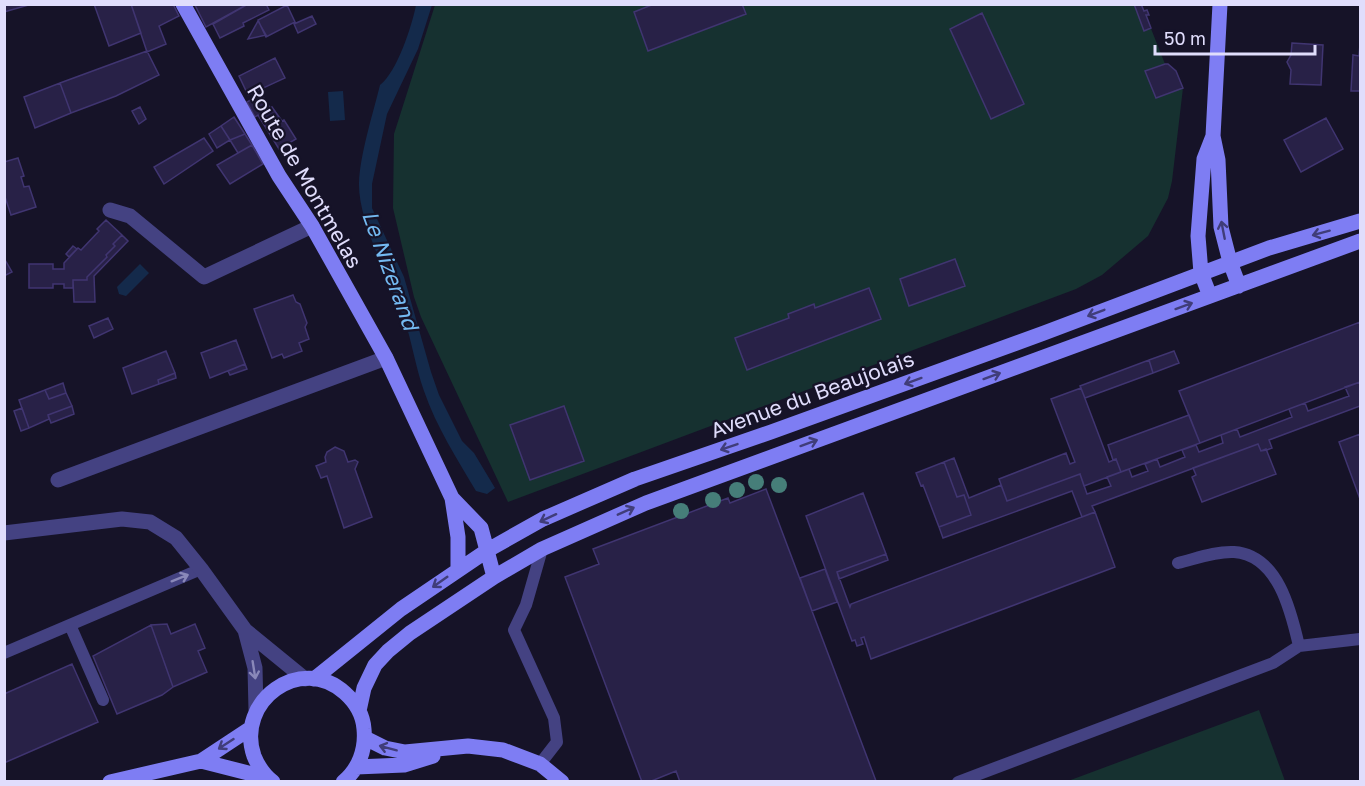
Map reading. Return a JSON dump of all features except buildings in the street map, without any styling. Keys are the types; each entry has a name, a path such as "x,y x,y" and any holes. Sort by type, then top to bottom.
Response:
{"main road":[{"name":"Route de Montmelas","path":"183,4 279,176 312,226 386,358 452,498 458,537 458,569"},
{"path":"1220,4 1213,136 1218,160 1221,227 1239,286"},
{"path":"1209,296 1201,273 1198,236 1204,159 1213,136"},
{"name":"Avenue du Beaujolais","path":"310,679 402,609 488,550 522,530 635,479 1034,337 1277,245 1360,221"},
{"path":"359,711 364,688 375,665 388,651 410,633 538,551 646,503 1360,241"},
{"name":"Route de Montmelas","path":"452,498 481,528 494,578"},
{"path":"270,780 257,763 251,746 251,728 256,710 265,697 277,687 291,681 310,679 328,682 341,689 359,711 364,724 363,753 356,767 344,781"},
{"path":"110,782 201,761 251,728"},
{"path":"365,738 384,748 405,752 468,746 503,750 540,764 562,782"},
{"path":"356,767 404,765 455,748"},
{"path":"201,761 270,780"}],"street":[{"path":"110,210 130,216 204,278 312,226"},
{"path":"58,480 386,358"},
{"path":"4,533 122,519 150,522 176,538 245,630 310,679"},
{"path":"245,630 255,668 256,710"}],"lane":[{"path":"538,551 526,605 514,630 554,718 557,741 540,764"},
{"path":"1178,563 1234,552 1254,558 1276,579 1291,612 1299,646"},
{"path":"4,653 201,569"},
{"path":"70,625 102,700"},
{"path":"958,782 1273,663 1299,646 1360,639"}],"green space":[{"path":"435,5 1141,5 1144,11 1147,10 1149,15 1146,16 1165,64 1176,71 1183,88 1168,198 1148,236 1102,275 1076,289 508,502 421,317 414,297 393,208 394,134"},
{"path":"1259,710 1285,781 1068,781"}],"water":[{"name":"Le Nizerand","path":"416,5 432,5 418,49 387,114 372,184 372,208 404,277 439,395 462,441 474,453 495,488 487,494 476,491 447,442 429,404 406,325 375,250 363,215 360,198 362,160 380,85 398,60"},
{"path":"343,91 345,120 330,121 328,92"},
{"path":"140,264 149,273 126,296 119,294 117,287"}]}
